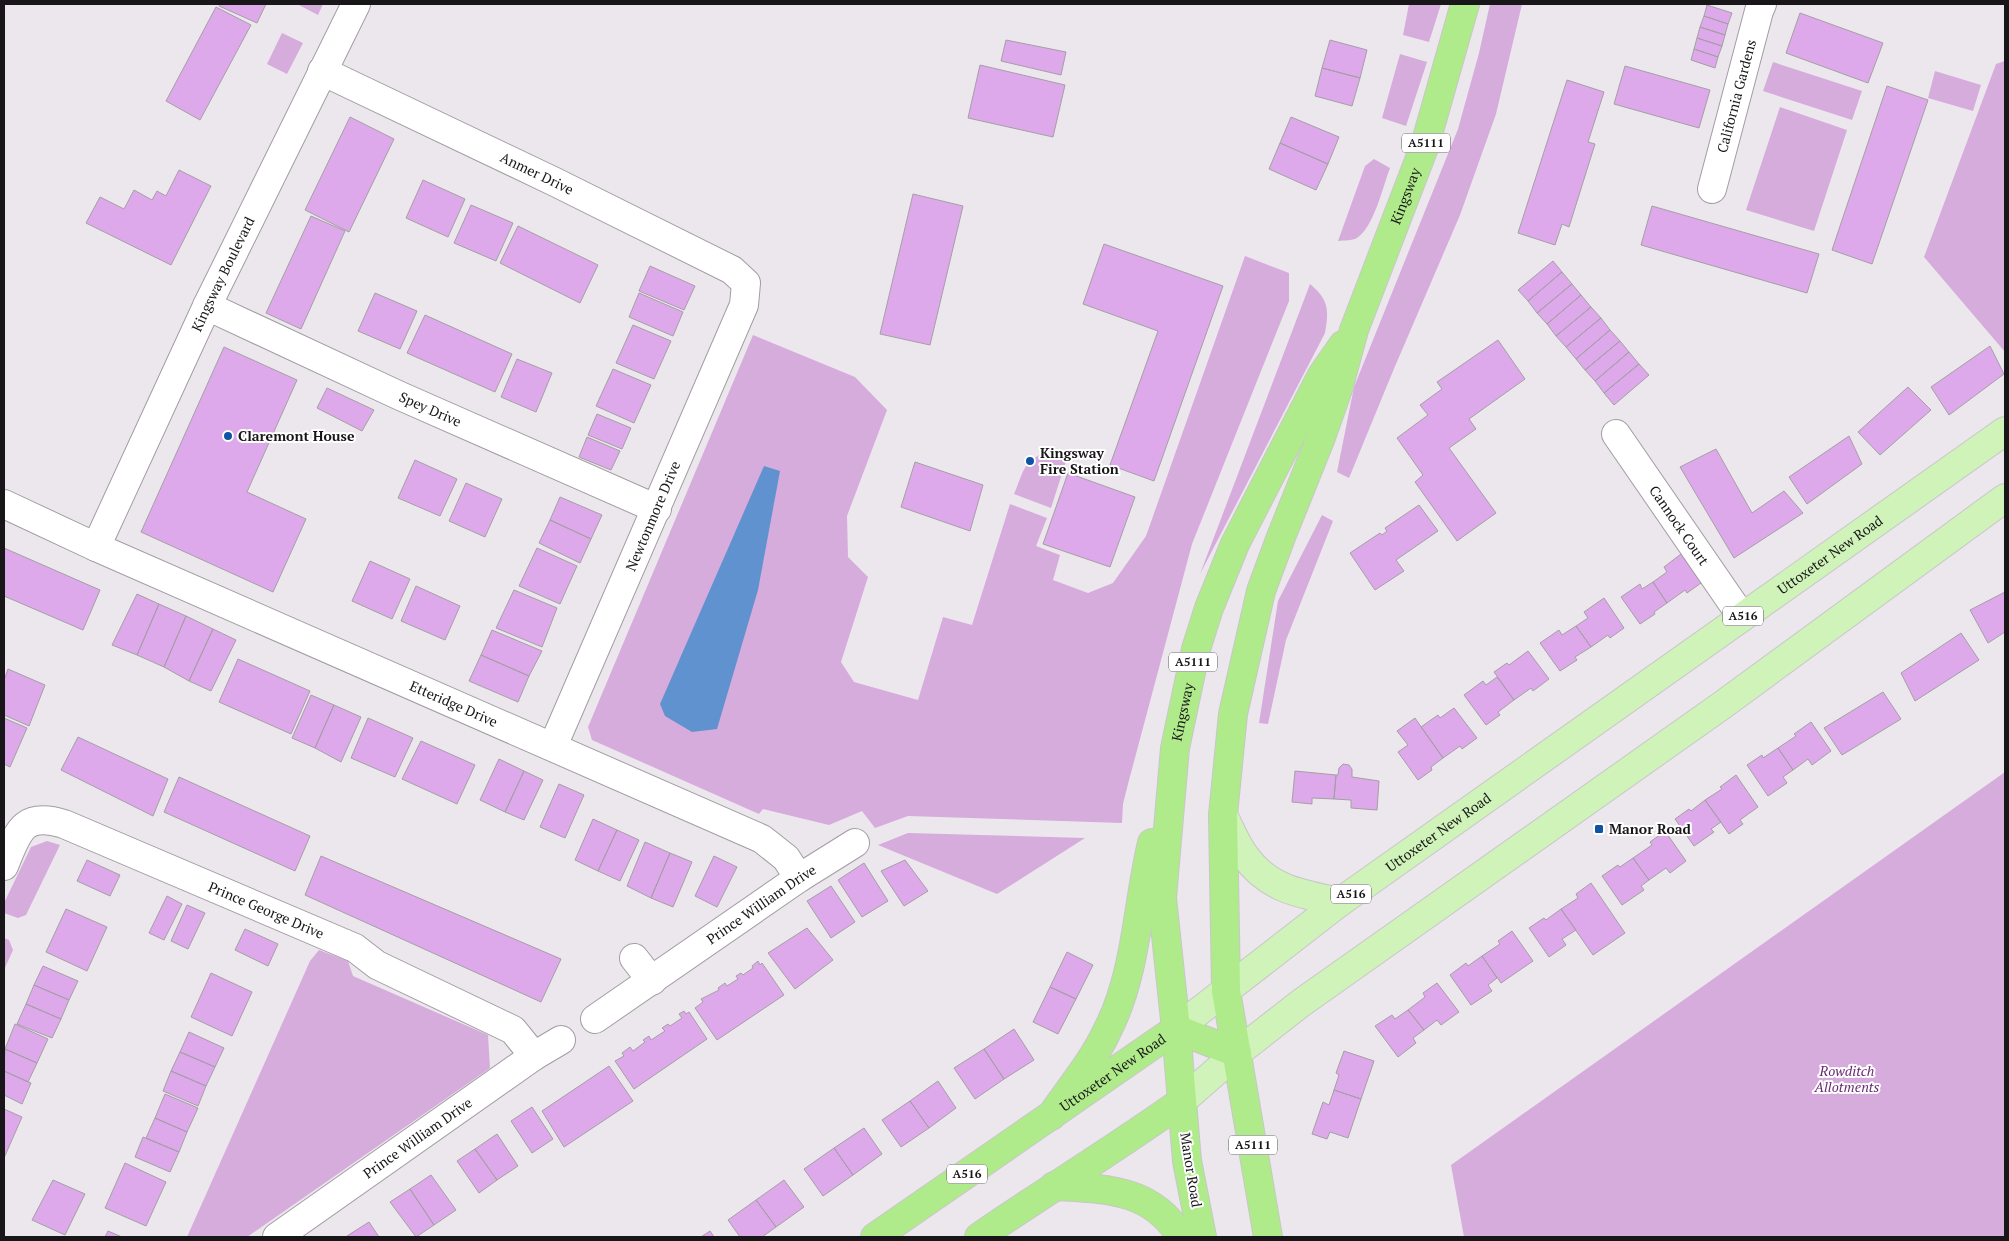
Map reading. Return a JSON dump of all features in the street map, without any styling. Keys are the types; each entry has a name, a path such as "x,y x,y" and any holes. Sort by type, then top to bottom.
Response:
{"highway":[{"name":"Kingsway","path":"1237,1053 1226,991 1223,815 1233,714 1261,591 1335,397 1354,330 1425,145 1465,4"},
{"name":"Kingsway","path":"1181,1102 1176,1029 1162,898 1175,748 1196,649 1209,608 1235,544 1322,375 1354,330"},
{"path":"1051,1116 1109,1029 1127,980 1146,869 1175,748"},
{"path":"1176,1029 1237,1053"},
{"name":"Uttoxeter New Road","path":"875,1237 1176,1029"},
{"name":"A5111","path":"1237,1053 1268,1237"},
{"path":"979,1237 1054,1186 1135,1135 1181,1102"},
{"name":"Manor Road","path":"1181,1102 1187,1162 1202,1237"},
{"path":"1054,1186 1107,1189 1141,1199 1165,1216 1181,1237"}],"main road":[{"name":"Uttoxeter New Road","path":"1176,1029 1340,902 2005,431"},
{"path":"1181,1102 1237,1053 1301,1003 1721,706 2005,498"},
{"path":"1223,815 1244,855 1266,879 1290,891 1340,902"}],"street":[{"name":"Kingsway Boulevard","path":"96,547 207,306 356,4"},
{"name":"California Gardens","path":"1712,189 1762,4"},
{"name":"Anmer Drive","path":"322,71 555,182 732,270 746,283"},
{"name":"Newtonmore Drive","path":"552,746 657,509 744,305 746,283"},
{"name":"Spey Drive","path":"207,306 398,396 657,509"},
{"name":"Cannock Court","path":"1616,434 1742,617"},
{"name":"Etteridge Drive","path":"4,504 96,547 762,839 786,858 799,878"},
{"name":"Prince George Drive","path":"4,866 17,834 26,825 36,820 49,819 64,824 354,948 378,965 513,1030 534,1056"},
{"name":"Prince William Drive","path":"595,1019 799,878 855,842"},
{"path":"634,958 652,981"},
{"name":"Prince William Drive","path":"277,1237 534,1056 561,1040"}],"green space":[{"path":"297,4 323,4 318,15"},
{"path":"1409,4 1441,4 1429,42 1403,35"},
{"path":"1490,4 1522,4 1496,114 1460,215 1349,478 1337,472 1354,387 1458,129"},
{"path":"282,33 303,43 287,74 267,64"},
{"path":"1400,54 1427,62 1406,126 1382,118"},
{"path":"2005,61 2005,352 1924,257 1996,64"},
{"path":"1773,62 1862,91 1852,120 1763,91"},
{"path":"1935,71 1981,85 1973,111 1928,98"},
{"path":"1780,107 1847,130 1814,231 1746,210"},
{"path":"1374,159 1390,168 1373,216 1363,233 1357,238 1338,241 1365,166"},
{"path":"1245,256 1289,273 1289,301 1192,544 1128,784 1123,804 1122,823 908,816 875,828 862,811 829,825 763,809 759,814 592,740 588,727 753,335 855,377 887,410 847,516 848,557 868,577 841,662 854,682 918,700 943,617 972,625 1010,504 1047,518 1036,546 1060,555 1053,580 1088,593 1113,583 1146,536"},
{"path":"1310,284 1321,295 1326,306 1325,333 1200,574"},
{"path":"1052,450 1068,455 1051,508 1014,494 1023,471 1030,461"},
{"path":"1322,515 1333,521 1286,640 1268,724 1259,723 1278,601"},
{"name":"Rowditch Allotments","path":"2005,772 2005,1237 1464,1237 1451,1165"},
{"path":"908,833 1085,838 997,894 878,845"},
{"path":"47,841 60,845 26,915 18,918 4,913 4,903 31,847"},
{"path":"4,938 9,940 13,950 4,970"},
{"path":"319,950 348,961 353,976 488,1035 490,1068 247,1237 187,1237 310,961"}],"water":[{"path":"764,466 780,471 758,590 717,729 692,732 665,716 660,704"}],"building":[{"path":"220,4 266,4 257,23 219,6"},
{"path":"1707,5 1732,13 1728,24 1704,16"},
{"path":"216,7 251,25 200,120 166,101"},
{"path":"1800,13 1883,43 1868,83 1786,53"},
{"path":"1704,16 1728,24 1725,35 1700,27"},
{"path":"1700,27 1725,35 1722,46 1697,38"},
{"path":"1697,38 1722,46 1718,57 1694,49"},
{"path":"1006,40 1066,52 1061,75 1001,61"},
{"path":"1330,40 1367,50 1360,78 1322,68"},
{"path":"1694,49 1718,57 1715,68 1691,60"},
{"path":"980,65 1065,85 1053,137 968,118"},
{"path":"1625,66 1710,90 1699,128 1614,104"},
{"path":"1322,68 1360,78 1352,106 1315,96"},
{"path":"1567,80 1604,92 1588,142 1595,144 1569,227 1562,224 1555,245 1518,233"},
{"path":"1887,86 1928,100 1872,264 1832,250"},
{"path":"350,117 394,139 349,232 305,210"},
{"path":"1291,117 1339,137 1328,164 1280,143"},
{"path":"1280,143 1328,164 1316,190 1269,169"},
{"path":"179,170 211,186 171,265 86,223 100,197 124,209 134,190 152,200 157,191 166,196"},
{"path":"423,180 465,199 448,237 406,218"},
{"path":"913,194 963,206 930,345 880,334"},
{"path":"471,205 513,223 496,261 454,243"},
{"path":"1652,206 1819,254 1807,293 1641,245"},
{"path":"311,216 345,231 301,329 266,313"},
{"path":"518,226 598,265 580,303 500,263"},
{"path":"1104,244 1223,286 1154,481 1110,465 1158,331 1083,304"},
{"path":"1553,261 1562,272 1528,301 1518,290"},
{"path":"650,266 695,286 684,310 639,291"},
{"path":"1562,272 1572,284 1537,313 1528,301"},
{"path":"1572,284 1581,295 1547,324 1537,313"},
{"path":"375,293 417,311 400,349 358,331"},
{"path":"639,293 683,312 673,336 629,317"},
{"path":"1581,295 1591,307 1556,336 1547,324"},
{"path":"1591,307 1601,318 1566,347 1556,336"},
{"path":"425,315 512,354 495,392 407,353"},
{"path":"1601,318 1610,330 1576,359 1566,347"},
{"path":"633,325 671,341 654,379 616,363"},
{"path":"1610,330 1620,341 1585,370 1576,359"},
{"path":"1498,340 1525,379 1469,419 1476,429 1449,448 1496,513 1457,541 1415,482 1423,475 1397,438 1428,415 1420,405 1442,389 1437,382"},
{"path":"1620,341 1629,352 1595,381 1585,370"},
{"path":"1990,346 2004,374 1949,415 1931,387"},
{"name":"Claremont House","path":"224,347 297,380 247,492 306,519 273,592 141,532"},
{"path":"1629,352 1639,364 1604,393 1595,381"},
{"path":"517,359 552,373 536,412 501,397"},
{"path":"1639,364 1649,375 1614,405 1604,393"},
{"path":"613,369 651,385 634,423 596,406"},
{"path":"1908,387 1931,410 1880,455 1858,432"},
{"path":"327,388 374,410 362,431 317,408"},
{"path":"597,414 631,428 622,449 588,435"},
{"path":"1849,436 1862,464 1807,504 1789,477"},
{"path":"587,437 620,451 611,470 579,457"},
{"path":"1716,449 1752,513 1784,491 1803,513 1734,558 1680,467"},
{"path":"415,460 457,479 440,516 398,498"},
{"path":"915,462 983,485 970,531 901,507"},
{"path":"1068,473 1135,497 1110,567 1043,544"},
{"path":"466,483 502,499 485,537 449,521"},
{"path":"560,497 602,515 591,539 550,520"},
{"path":"1419,505 1438,531 1396,560 1404,571 1375,590 1350,553 1380,533 1382,535 1387,531 1385,528"},
{"path":"550,520 591,539 580,563 539,543"},
{"path":"4,548 100,590 83,630 4,596"},
{"path":"537,548 577,566 560,604 519,586"},
{"path":"1681,554 1701,583 1687,593 1685,590 1667,603 1653,582 1667,572 1664,567"},
{"path":"370,561 410,579 392,619 352,601"},
{"path":"1653,582 1667,603 1640,624 1621,597 1640,584 1642,589"},
{"path":"416,586 460,606 445,640 401,621"},
{"path":"514,590 557,608 542,647 496,628"},
{"path":"2005,592 2005,632 1988,643 1970,610"},
{"path":"137,594 159,604 137,655 112,645"},
{"path":"1604,598 1624,628 1610,638 1608,635 1591,647 1576,626 1588,618 1584,612"},
{"path":"159,604 186,616 164,667 137,655"},
{"path":"186,616 213,629 189,681 164,667"},
{"path":"1576,626 1591,647 1575,657 1577,660 1560,671 1540,643 1559,630 1562,635"},
{"path":"213,629 236,640 211,691 189,681"},
{"path":"492,630 542,651 529,676 481,655"},
{"path":"1961,633 1979,660 1915,701 1901,673"},
{"path":"1528,651 1549,679 1533,691 1531,688 1514,700 1494,672 1507,663 1509,665"},
{"path":"481,655 529,676 518,702 469,681"},
{"path":"238,659 310,691 291,734 219,702"},
{"path":"8,669 45,685 29,726 4,715 4,680"},
{"path":"1497,677 1514,700 1498,712 1500,715 1486,725 1464,695 1483,681 1486,685"},
{"path":"1883,692 1901,719 1842,755 1824,728"},
{"path":"311,695 334,705 315,748 292,738"},
{"path":"334,705 361,717 341,762 315,748"},
{"path":"1454,708 1477,738 1462,749 1460,746 1443,758 1421,727 1438,715 1440,718"},
{"path":"4,718 27,728 10,767 4,764"},
{"path":"368,718 413,738 395,777 351,758"},
{"path":"1415,718 1443,758 1431,767 1432,770 1418,780 1398,752 1408,745 1397,731"},
{"path":"1811,722 1831,751 1812,765 1808,759 1793,770 1778,748 1796,736 1794,734"},
{"path":"78,737 168,779 153,816 61,770"},
{"path":"421,741 475,765 457,804 402,779"},
{"path":"1778,748 1793,770 1783,777 1787,783 1768,796 1747,765 1762,755 1763,758"},
{"path":"499,759 524,771 505,812 480,800"},
{"path":"1343,764 1349,765 1352,769 1352,777 1379,781 1377,810 1351,808 1351,800 1334,799 1336,775 1338,775 1339,768"},
{"path":"524,771 543,780 524,820 505,812"},
{"path":"1295,771 1336,775 1334,799 1312,798 1312,804 1292,802"},
{"path":"1736,775 1758,807 1740,820 1743,824 1729,834 1705,800 1722,789 1720,787"},
{"path":"179,777 310,836 295,871 164,812"},
{"path":"559,784 584,795 565,838 540,827"},
{"path":"1705,800 1721,822 1711,829 1714,832 1694,846 1675,819 1689,809 1691,811"},
{"path":"593,819 617,830 598,871 575,860"},
{"path":"617,830 639,840 620,881 598,871"},
{"path":"1665,831 1686,861 1670,873 1666,868 1649,880 1633,858 1652,845 1650,842"},
{"path":"645,842 670,853 651,898 627,886"},
{"path":"670,853 692,862 673,907 651,898"},
{"path":"321,856 561,959 541,1002 305,895"},
{"path":"714,856 737,867 717,907 695,896"},
{"path":"1633,858 1649,880 1641,886 1644,890 1622,905 1602,876"},
{"path":"87,860 120,875 110,896 77,881"},
{"path":"905,860 928,891 904,906 881,871"},
{"path":"864,863 888,901 862,917 838,880"},
{"path":"1591,883 1625,933 1593,955 1561,909 1578,898 1576,894"},
{"path":"831,886 855,922 831,938 807,901"},
{"path":"167,896 182,904 164,940 149,933"},
{"path":"187,905 205,913 188,949 171,941"},
{"path":"66,909 107,927 87,971 46,952"},
{"path":"1561,909 1576,930 1562,939 1566,945 1549,957 1529,928 1544,918 1546,920"},
{"path":"807,928 833,960 795,989 768,953"},
{"path":"245,929 278,944 268,966 235,950"},
{"path":"1512,931 1533,961 1501,983 1482,956 1500,944 1498,941"},
{"path":"1067,952 1093,965 1076,999 1050,987"},
{"path":"1482,956 1497,978 1488,985 1492,991 1471,1005 1450,975 1466,963 1468,966"},
{"path":"758,961 760,965 762,963 784,995 717,1040 695,1008 703,1002 701,999 719,990 718,988 725,983 727,986 738,979 736,976 741,973 743,975 753,968 752,966"},
{"path":"43,966 78,981 69,1000 34,985"},
{"path":"211,973 252,992 232,1036 191,1017"},
{"path":"1437,983 1459,1012 1441,1025 1437,1020 1424,1030 1408,1010 1425,997 1423,993"},
{"path":"34,985 69,1000 61,1019 26,1004"},
{"path":"1050,987 1076,999 1058,1034 1033,1022"},
{"path":"26,1004 61,1019 52,1038 17,1024"},
{"path":"1408,1010 1424,1030 1413,1038 1416,1043 1398,1057 1375,1026 1392,1015 1395,1019"},
{"path":"684,1011 686,1014 689,1012 707,1039 634,1089 615,1061 624,1056 622,1053 630,1047 633,1051 645,1042 643,1040 649,1036 651,1040 665,1031 662,1028 668,1024 670,1026 682,1018 679,1014"},
{"path":"15,1024 48,1039 37,1063 5,1049"},
{"path":"1014,1029 1034,1060 1004,1079 984,1049"},
{"path":"189,1032 224,1048 215,1067 180,1052"},
{"path":"5,1049 37,1063 28,1082 4,1071"},
{"path":"984,1049 1004,1079 975,1099 954,1068"},
{"path":"1344,1051 1374,1061 1361,1099 1334,1090 1339,1075 1336,1073"},
{"path":"180,1052 215,1067 206,1086 171,1071"},
{"path":"609,1066 633,1101 564,1147 542,1111"},
{"path":"4,1071 31,1083 22,1104 4,1095"},
{"path":"171,1071 206,1086 198,1106 163,1091"},
{"path":"938,1081 956,1108 929,1128 910,1101"},
{"path":"1334,1090 1361,1099 1348,1138 1330,1132 1327,1139 1312,1134 1323,1102 1329,1105"},
{"path":"165,1094 198,1108 187,1132 155,1118"},
{"path":"910,1101 929,1128 901,1147 882,1120"},
{"path":"532,1107 553,1139 532,1153 511,1121"},
{"path":"4,1109 22,1117 4,1158"},
{"path":"155,1118 187,1132 179,1152 146,1138"},
{"path":"864,1128 882,1154 853,1175 834,1148"},
{"path":"497,1134 518,1166 497,1180 475,1149"},
{"path":"143,1137 179,1152 170,1172 135,1157"},
{"path":"834,1148 853,1175 823,1196 804,1169"},
{"path":"475,1149 497,1180 479,1193 457,1161"},
{"path":"125,1163 166,1182 146,1226 105,1208"},
{"path":"431,1175 456,1210 434,1225 410,1189"},
{"path":"53,1180 85,1194 65,1235 32,1220"},
{"path":"784,1180 804,1207 776,1227 756,1200"},
{"path":"410,1189 434,1225 416,1237 390,1202"},
{"path":"756,1200 776,1227 762,1237 740,1237 728,1220"},
{"path":"369,1222 379,1237 347,1236"},
{"path":"108,1231 122,1237 105,1237"},
{"path":"710,1231 714,1237 701,1237"}],"place":[{"name":"Claremont House","path":"228,436"},
{"name":"Kingsway Fire Station","path":"1030,461"},
{"name":"Manor Road","path":"1599,829"}]}
